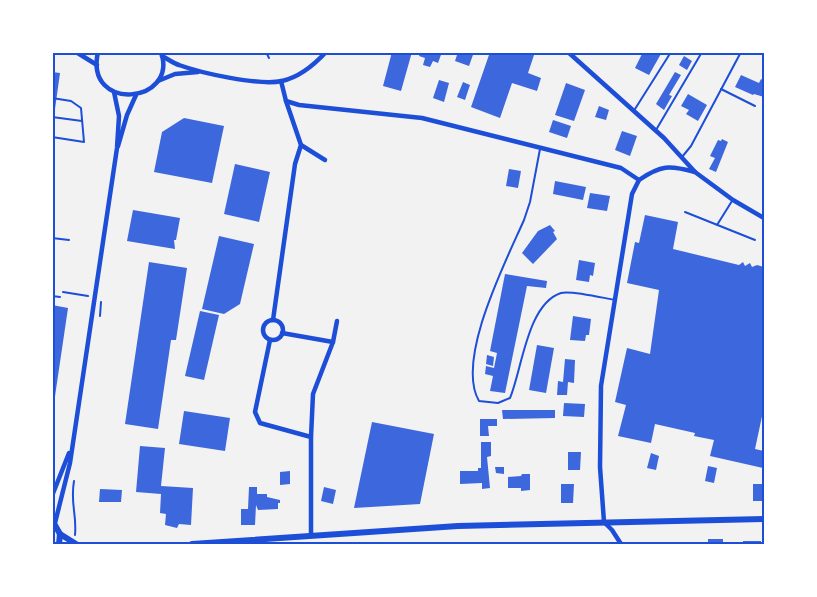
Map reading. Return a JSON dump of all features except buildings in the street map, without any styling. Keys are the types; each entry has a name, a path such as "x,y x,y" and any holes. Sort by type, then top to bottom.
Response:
{"main road":[{"path":"192,544 458,526 764,518"},
{"path":"54,522 60,534 75,544"},
{"path":"59,544 60,534"}],"street":[{"path":"76,52 97,65"},
{"path":"98,52 97,65 102,80 114,92 129,96 144,92 156,82 175,74 202,72"},
{"path":"161,54 176,65 202,72 281,82 311,69 326,52"},
{"path":"568,52 655,131 695,172 733,200 764,218"},
{"path":"156,82 163,65 161,54"},
{"path":"273,320 295,164 301,145 281,82"},
{"path":"54,522 65,490 117,148 119,116 114,92"},
{"path":"117,148 130,107 136,95"},
{"path":"286,101 299,105 422,118 622,168 639,180"},
{"path":"301,145 325,160"},
{"path":"621,544 604,522 600,467 601,386 632,194 639,180 653,170 668,166 695,172"},
{"path":"273,320 282,325 282,333 277,340 270,340 265,337 263,330 267,322 273,320"},
{"path":"311,535 313,394 333,342 337,321"},
{"path":"282,333 333,342"},
{"path":"270,340 254,412 260,423 311,437"},
{"path":"52,496 70,452"}],"lane":[{"path":"266,52 269,58"},
{"path":"632,112 640,104 671,52"},
{"path":"655,131 702,52"},
{"path":"682,158 692,146 741,52"},
{"path":"721,90 755,106"},
{"path":"52,98 77,104 81,108 84,142 52,137"},
{"path":"52,116 83,121"},
{"path":"540,149 530,202 524,220 478,333 473,364 474,391 479,401 498,403 510,398 516,384 527,339 539,313 551,298 563,292 615,300"},
{"path":"717,225 733,200"},
{"path":"685,212 755,240"},
{"path":"52,296 60,297"}],"path":[{"path":"52,238 69,240"},
{"path":"61,292 88,296 88,300 102,302 99,321"},
{"path":"74,480 71,499 76,517 75,544"}]}
